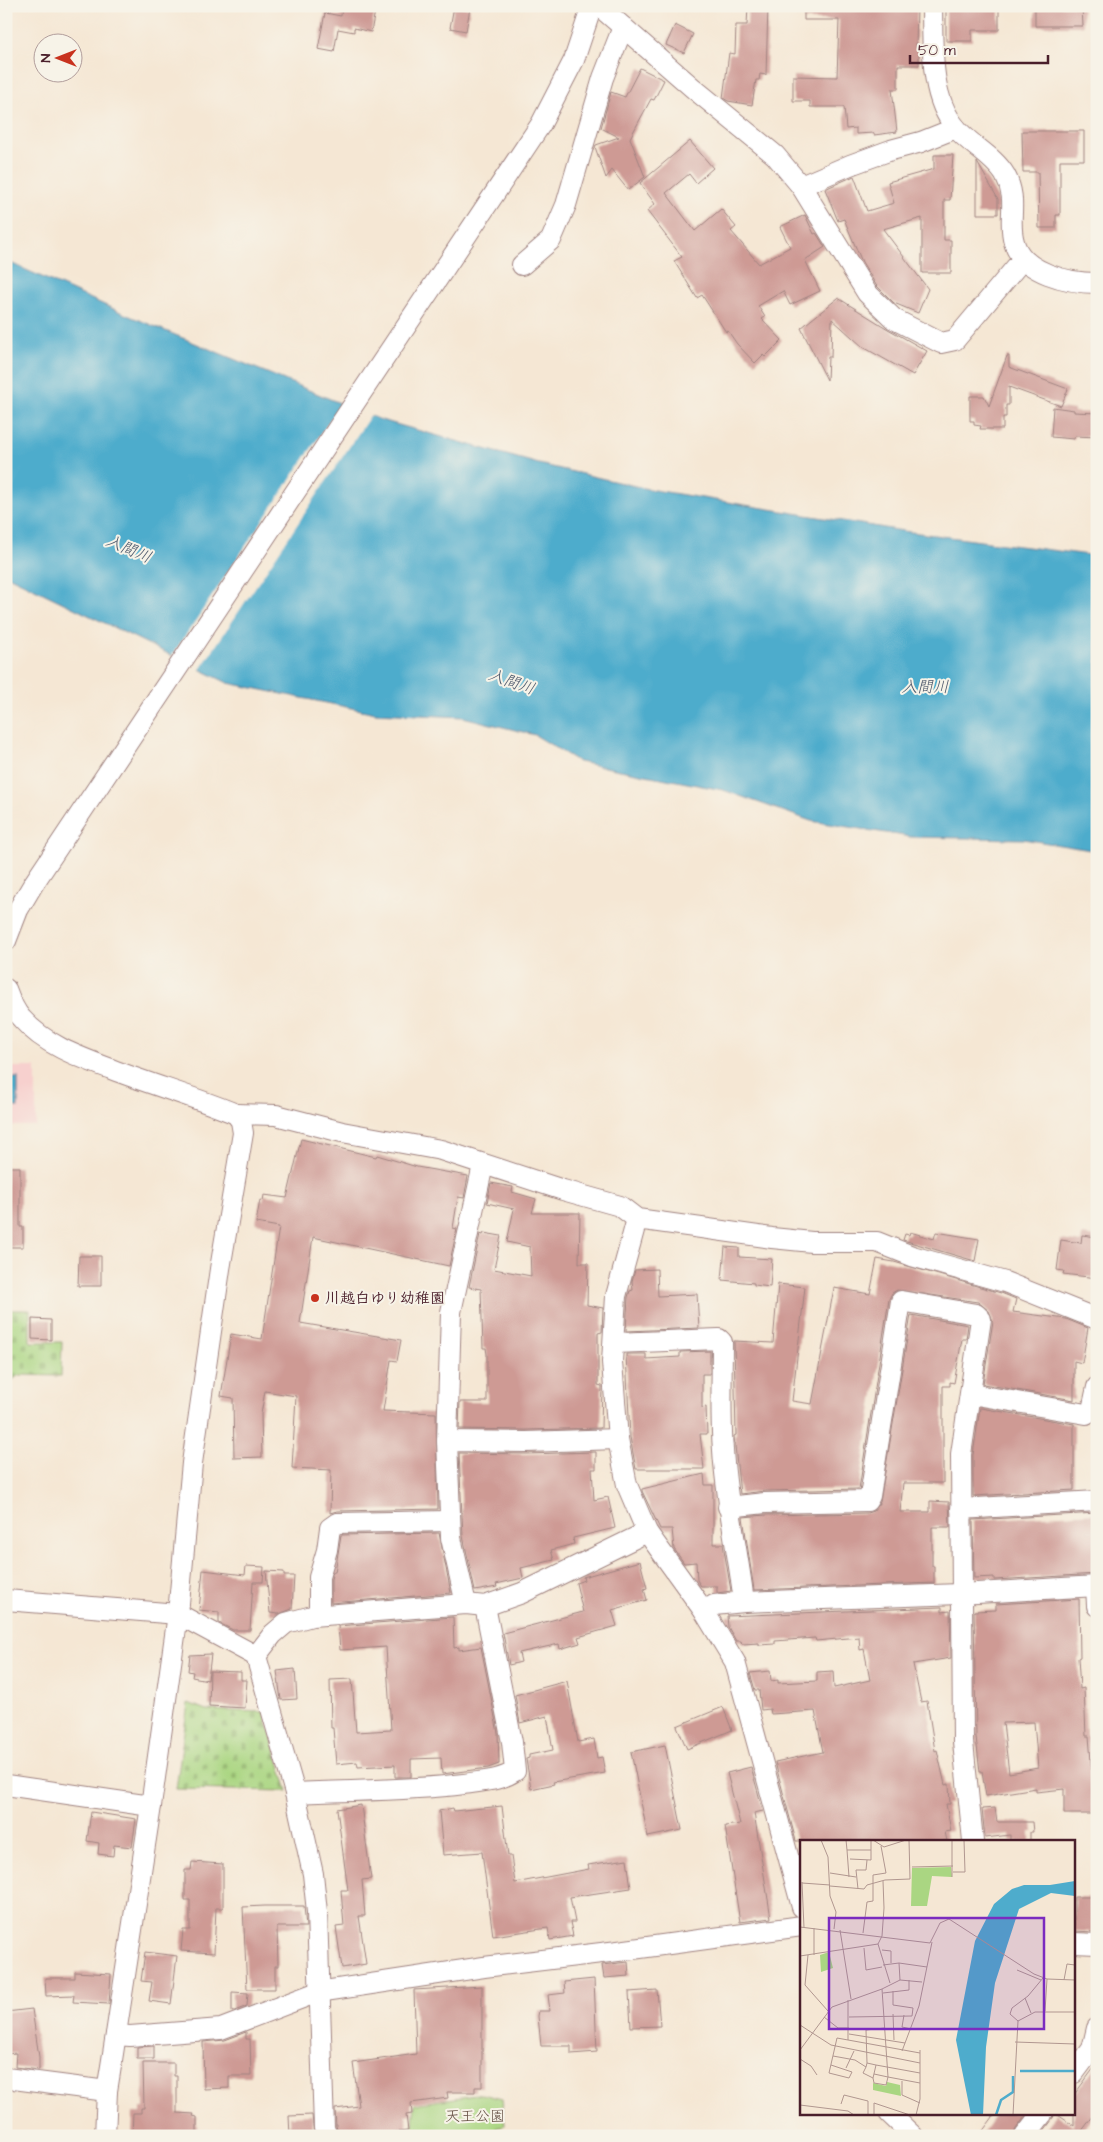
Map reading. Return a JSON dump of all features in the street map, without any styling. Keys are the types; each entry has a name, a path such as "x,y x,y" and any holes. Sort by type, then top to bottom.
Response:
{"street":[{"path":"6,941 18,910 34,883 541,124 574,60 592,6"},
{"path":"599,6 775,155 801,186 867,293 894,319 941,343 955,340 1022,260"},
{"path":"932,6 933,52 938,89 947,114 956,128 998,167 1011,188 1014,242 1022,260 1049,275 1076,283 1097,283"},
{"path":"522,265 551,240 566,205 601,87 622,26"},
{"path":"801,186 850,165 891,150 921,142 956,128"},
{"path":"6,989 10,1002 22,1019 46,1040 62,1050 98,1065 236,1114 276,1115 342,1132 441,1150 483,1165 620,1206 637,1219 812,1242 877,1242 912,1256 1005,1282 1097,1319"},
{"path":"105,2136 107,2091 151,1806 178,1614 192,1463 220,1269 243,1133 241,1121 236,1114"},
{"path":"295,1793 391,1791 432,1788 504,1778 515,1771 512,1742 476,1605 453,1551 449,1521 446,1441 451,1312 483,1165"},
{"path":"637,1219 616,1296 612,1362 618,1439 627,1485 647,1532 704,1611 735,1662 800,1900"},
{"path":"728,1507 765,1503 867,1501 870,1496 901,1301 976,1314 981,1319 961,1454 960,1594 963,1742 973,1840"},
{"path":"614,1343 719,1338 722,1342 722,1448 728,1507 739,1561 744,1602"},
{"path":"971,1394 1086,1414 1092,1410 1097,1387"},
{"path":"446,1441 526,1442 618,1439"},
{"path":"961,1509 1097,1501"},
{"path":"319,1615 319,1577 327,1550 330,1528 337,1523 449,1521"},
{"path":"256,1656 273,1634 286,1623 319,1615 476,1605 522,1593 647,1532"},
{"path":"704,1611 714,1605 744,1602 960,1594 1096,1586 1097,1606"},
{"path":"6,1600 178,1614 256,1656 295,1793 313,1874 324,2128 327,2136"},
{"path":"6,1785 151,1806"},
{"path":"116,2035 130,2036 221,2029 318,1992 484,1966 618,1951 800,1926"},
{"path":"1076,1943 1097,1944"},
{"path":"1076,2070 1092,2050 1097,2028"},
{"path":"6,2078 107,2091"},
{"path":"890,2114 913,2136"},
{"path":"1025,2136 1042,2114"}],"shaded area":[{"path":"6,1067 36,1067 36,1126 6,1126"}],"green space":[{"path":"6,1310 30,1310 30,1342 62,1342 61,1376 19,1375 6,1385"},
{"path":"188,1703 206,1710 264,1712 288,1791 176,1789"},
{"name":"天王公園","path":"482,2094 502,2099 505,2125 497,2127 500,2136 404,2136 412,2134 415,2104"}],"water":[{"name":"入間川","path":"6,261 127,315 381,420 539,464 648,489 903,531 1097,556 1097,851 1023,839 911,837 811,821 723,790 579,762 535,735 463,717 376,713 228,683 6,575"},
{"path":"6,1078 18,1078 18,1107 6,1107"}],"pier":[{"path":"343,401 372,413 199,671 171,657"}],"building":[{"path":"342,6 376,6 371,32 354,28 354,32 338,29 334,52 318,49 325,13 341,16"},
{"path":"454,6 470,8 466,31 450,28"},
{"path":"748,6 768,6 766,75 760,74 759,80 756,80 752,105 728,101 723,98 729,53 735,54 736,25 747,25"},
{"path":"804,6 917,6 916,48 919,48 919,65 898,65 898,89 892,89 897,132 874,135 874,133 856,134 856,128 846,129 844,107 810,107 810,101 793,101 793,76 837,77 839,20 804,20"},
{"path":"946,6 999,6 999,30 972,30 972,41 946,41"},
{"path":"1035,6 1082,6 1083,26 1035,26"},
{"path":"675,25 693,34 684,53 666,45"},
{"path":"640,68 664,80 654,100 651,99 630,138 645,177 628,190 612,170 606,178 595,147 619,137 601,128 611,92 625,97"},
{"path":"1022,131 1084,131 1084,160 1060,160 1060,215 1056,215 1056,228 1039,228 1038,172 1023,172"},
{"path":"690,141 713,168 696,183 689,174 666,193 695,231 721,209 736,227 731,231 759,264 790,247 780,227 805,215 814,234 816,233 825,247 805,260 820,291 790,305 783,291 758,306 765,317 762,319 782,340 765,357 763,355 755,363 737,344 728,331 726,332 702,295 697,298 674,261 682,257 647,211 655,204 640,183"},
{"path":"934,155 953,155 950,200 944,200 944,240 951,240 951,273 922,273 922,218 883,229 928,289 918,313 894,303 876,285 862,262 844,219 838,221 825,189 854,176 867,211 894,203 888,182 934,169"},
{"path":"977,162 998,199 998,214 977,214"},
{"path":"838,298 927,351 913,375 863,347 832,319 831,357 828,357 827,380 801,328"},
{"path":"1007,356 1009,356 1009,367 1068,389 1061,406 1009,387 1009,405 1006,405 1006,417 1003,417 1003,429 980,429 981,426 974,425 974,421 970,421 970,396 984,396 989,406"},
{"path":"1053,407 1074,410 1074,412 1097,413 1097,437 1075,436 1074,439 1051,437"},
{"path":"301,1139 376,1157 377,1155 417,1167 468,1176 464,1198 458,1197 453,1228 457,1229 449,1266 313,1237 300,1323 401,1340 397,1361 391,1360 383,1411 436,1413 438,1509 337,1511 330,1513 331,1470 292,1468 296,1396 265,1391 261,1414 262,1457 234,1458 233,1398 221,1396 231,1334 262,1339 279,1227 256,1223 260,1200 263,1201 264,1195 287,1198"},
{"path":"6,1167 20,1167 20,1227 23,1227 23,1247 6,1247"},
{"path":"491,1183 513,1187 512,1192 536,1199 532,1213 580,1213 579,1263 588,1263 587,1305 603,1308 602,1332 598,1333 598,1385 602,1386 601,1428 459,1429 460,1402 487,1402 487,1354 486,1348 483,1348 481,1289 469,1287 480,1234 501,1236 494,1269 531,1276 530,1247 507,1242 514,1209 487,1203"},
{"path":"910,1232 934,1239 936,1232 979,1239 975,1261 903,1240 905,1234 909,1235"},
{"path":"1082,1235 1097,1237 1097,1278 1063,1274 1064,1271 1057,1270 1061,1240 1081,1243"},
{"path":"725,1247 739,1248 739,1257 772,1259 770,1287 754,1285 754,1283 722,1280"},
{"path":"79,1256 101,1256 101,1286 78,1286"},
{"path":"877,1259 894,1262 1001,1293 1016,1299 1013,1312 1066,1319 1088,1328 1082,1363 1074,1361 1074,1400 983,1384 993,1321 989,1311 978,1302 897,1290 892,1293 889,1299 859,1489 765,1491 740,1494 734,1436 736,1435 734,1341 773,1343 778,1284 805,1287 792,1401 812,1404 834,1288 870,1294"},
{"path":"657,1269 658,1296 697,1294 699,1328 626,1331 628,1297 630,1291 633,1290 632,1281 635,1270"},
{"path":"911,1315 968,1325 966,1339 962,1339 954,1383 950,1382 950,1386 943,1386 943,1483 903,1483 900,1512 930,1512 930,1501 949,1502 950,1527 932,1527 934,1583 754,1590 743,1517 867,1513 873,1511 880,1502"},
{"path":"32,1319 51,1320 51,1340 32,1339"},
{"path":"710,1351 710,1374 702,1374 702,1408 706,1407 707,1434 700,1434 704,1469 636,1469 630,1437 626,1354 646,1354 646,1359 680,1357 680,1352"},
{"path":"980,1408 1074,1424 1074,1490 973,1496 973,1455"},
{"path":"596,1452 596,1469 592,1469 594,1500 608,1497 615,1528 573,1538 574,1544 551,1550 554,1560 521,1568 523,1578 496,1584 497,1587 475,1591 463,1536 459,1453"},
{"path":"704,1474 705,1485 713,1485 713,1544 723,1544 731,1591 717,1593 717,1586 701,1586 697,1580 696,1562 684,1563 674,1549 672,1529 660,1529 642,1491 642,1489"},
{"path":"1097,1513 1097,1574 994,1580 994,1577 974,1578 973,1520"},
{"path":"439,1533 451,1593 331,1603 331,1579 333,1572 335,1572 341,1535"},
{"path":"640,1561 647,1588 644,1589 647,1600 612,1610 617,1626 578,1637 580,1643 560,1649 559,1644 519,1653 521,1662 509,1665 503,1633 583,1612 576,1583 584,1580 583,1577"},
{"path":"246,1566 264,1567 263,1582 253,1582 250,1630 233,1630 219,1623 219,1612 199,1610 203,1570 245,1575"},
{"path":"266,1571 284,1572 284,1576 294,1576 292,1609 279,1614 270,1613"},
{"path":"1079,1599 1080,1657 1078,1658 1080,1689 1084,1688 1086,1736 1089,1736 1094,1790 1097,1790 1097,1814 1064,1814 1064,1789 1036,1792 1036,1788 986,1796 982,1772 980,1772 976,1737 974,1611 996,1610 996,1604","holes":["1034,1722 1038,1768 1009,1773 1003,1723"]},
{"path":"942,1607 942,1612 950,1611 951,1658 913,1664 921,1702 927,1701 935,1751 937,1750 945,1785 949,1784 950,1804 946,1804 951,1831 945,1832 947,1840 796,1841 775,1762 823,1752 815,1711 771,1714 770,1709 761,1710 759,1690 755,1690 750,1673 770,1671 771,1681 778,1680 778,1683 817,1681 817,1672 833,1671 834,1688 870,1680 864,1649 860,1650 859,1637 816,1641 815,1638 775,1641 775,1644 759,1645 759,1643 742,1644 741,1641 736,1641 728,1627 727,1616"},
{"path":"453,1617 454,1648 459,1647 459,1650 481,1647 498,1733 499,1764 488,1768 442,1774 441,1758 411,1759 411,1777 395,1777 395,1765 358,1767 357,1762 336,1764 333,1728 331,1728 330,1680 352,1679 356,1732 391,1730 386,1647 340,1650 338,1626"},
{"path":"211,1654 208,1680 192,1677 193,1672 188,1671 190,1655"},
{"path":"295,1669 297,1699 281,1700 277,1671"},
{"path":"210,1671 241,1672 241,1680 247,1680 245,1708 209,1706"},
{"path":"567,1681 578,1742 594,1739 597,1758 602,1757 605,1773 553,1782 554,1784 531,1789 526,1759 529,1758 529,1755 553,1750 547,1716 520,1723 515,1695"},
{"path":"723,1707 732,1730 687,1749 677,1726"},
{"path":"665,1745 682,1830 648,1837 631,1752"},
{"path":"751,1767 763,1811 754,1813 771,1918 740,1922 725,1826 740,1824 727,1773"},
{"path":"361,1805 371,1879 362,1880 365,1916 359,1916 366,1964 342,1968 336,1927 344,1926 341,1890 348,1890 337,1809"},
{"path":"502,1806 508,1856 511,1856 515,1883 589,1869 588,1865 627,1859 631,1888 570,1897 575,1922 570,1922 573,1936 550,1940 548,1928 493,1936 482,1852 443,1855 439,1811 453,1808 454,1811"},
{"path":"995,1808 997,1822 1032,1822 1033,1832 1030,1832 1030,1840 1010,1840 1010,1835 985,1838 982,1809"},
{"path":"91,1812 136,1819 132,1847 114,1845 113,1856 98,1854 99,1843 87,1841"},
{"path":"192,1862 223,1864 223,1908 216,1908 214,1953 181,1951 183,1930 190,1930 190,1900 185,1900 185,1870 191,1870"},
{"path":"1076,1897 1096,1897 1095,1932 1076,1931"},
{"path":"304,1906 306,1927 277,1927 278,1966 275,1966 275,1989 247,1989 243,1907"},
{"path":"145,1952 177,1956 171,2004 149,2001 152,1982 141,1981"},
{"path":"628,1962 629,1976 604,1978 602,1965"},
{"path":"75,1972 111,1974 109,2004 73,2002 74,1995 46,1996 45,1978 75,1978"},
{"path":"594,1979 597,2052 571,2054 571,2046 541,2046 538,2016 539,2011 550,2011 548,1995 565,1993 564,1982"},
{"path":"482,1986 482,2087 475,2087 475,2092 447,2092 448,2098 411,2103 412,2114 406,2115 408,2131 378,2134 378,2136 339,2136 336,2126 335,2109 359,2106 353,2063 416,2054 414,1990"},
{"path":"657,1990 660,2026 631,2027 629,1992"},
{"path":"232,1992 248,1993 247,2006 232,2012"},
{"path":"32,2009 39,2070 15,2067 16,2053 6,2054 6,2012"},
{"path":"246,2032 246,2039 250,2039 251,2076 229,2076 229,2088 204,2089 203,2042 225,2040"},
{"path":"154,2046 154,2059 137,2059 137,2047"},
{"path":"143,2063 174,2063 174,2076 177,2076 177,2113 194,2114 193,2116 197,2117 197,2136 132,2136 133,2113 141,2113 141,2108 144,2108"},
{"path":"1097,2064 1097,2111 1081,2132 1086,2136 1040,2136 1055,2114 1074,2126 1076,2092"},
{"path":"995,2114 1027,2114 1013,2136 979,2136"},
{"path":"312,2115 314,2136 290,2136 289,2116"}],"place":[{"name":"川越白ゆり幼稚園","path":"315,1298"}]}
